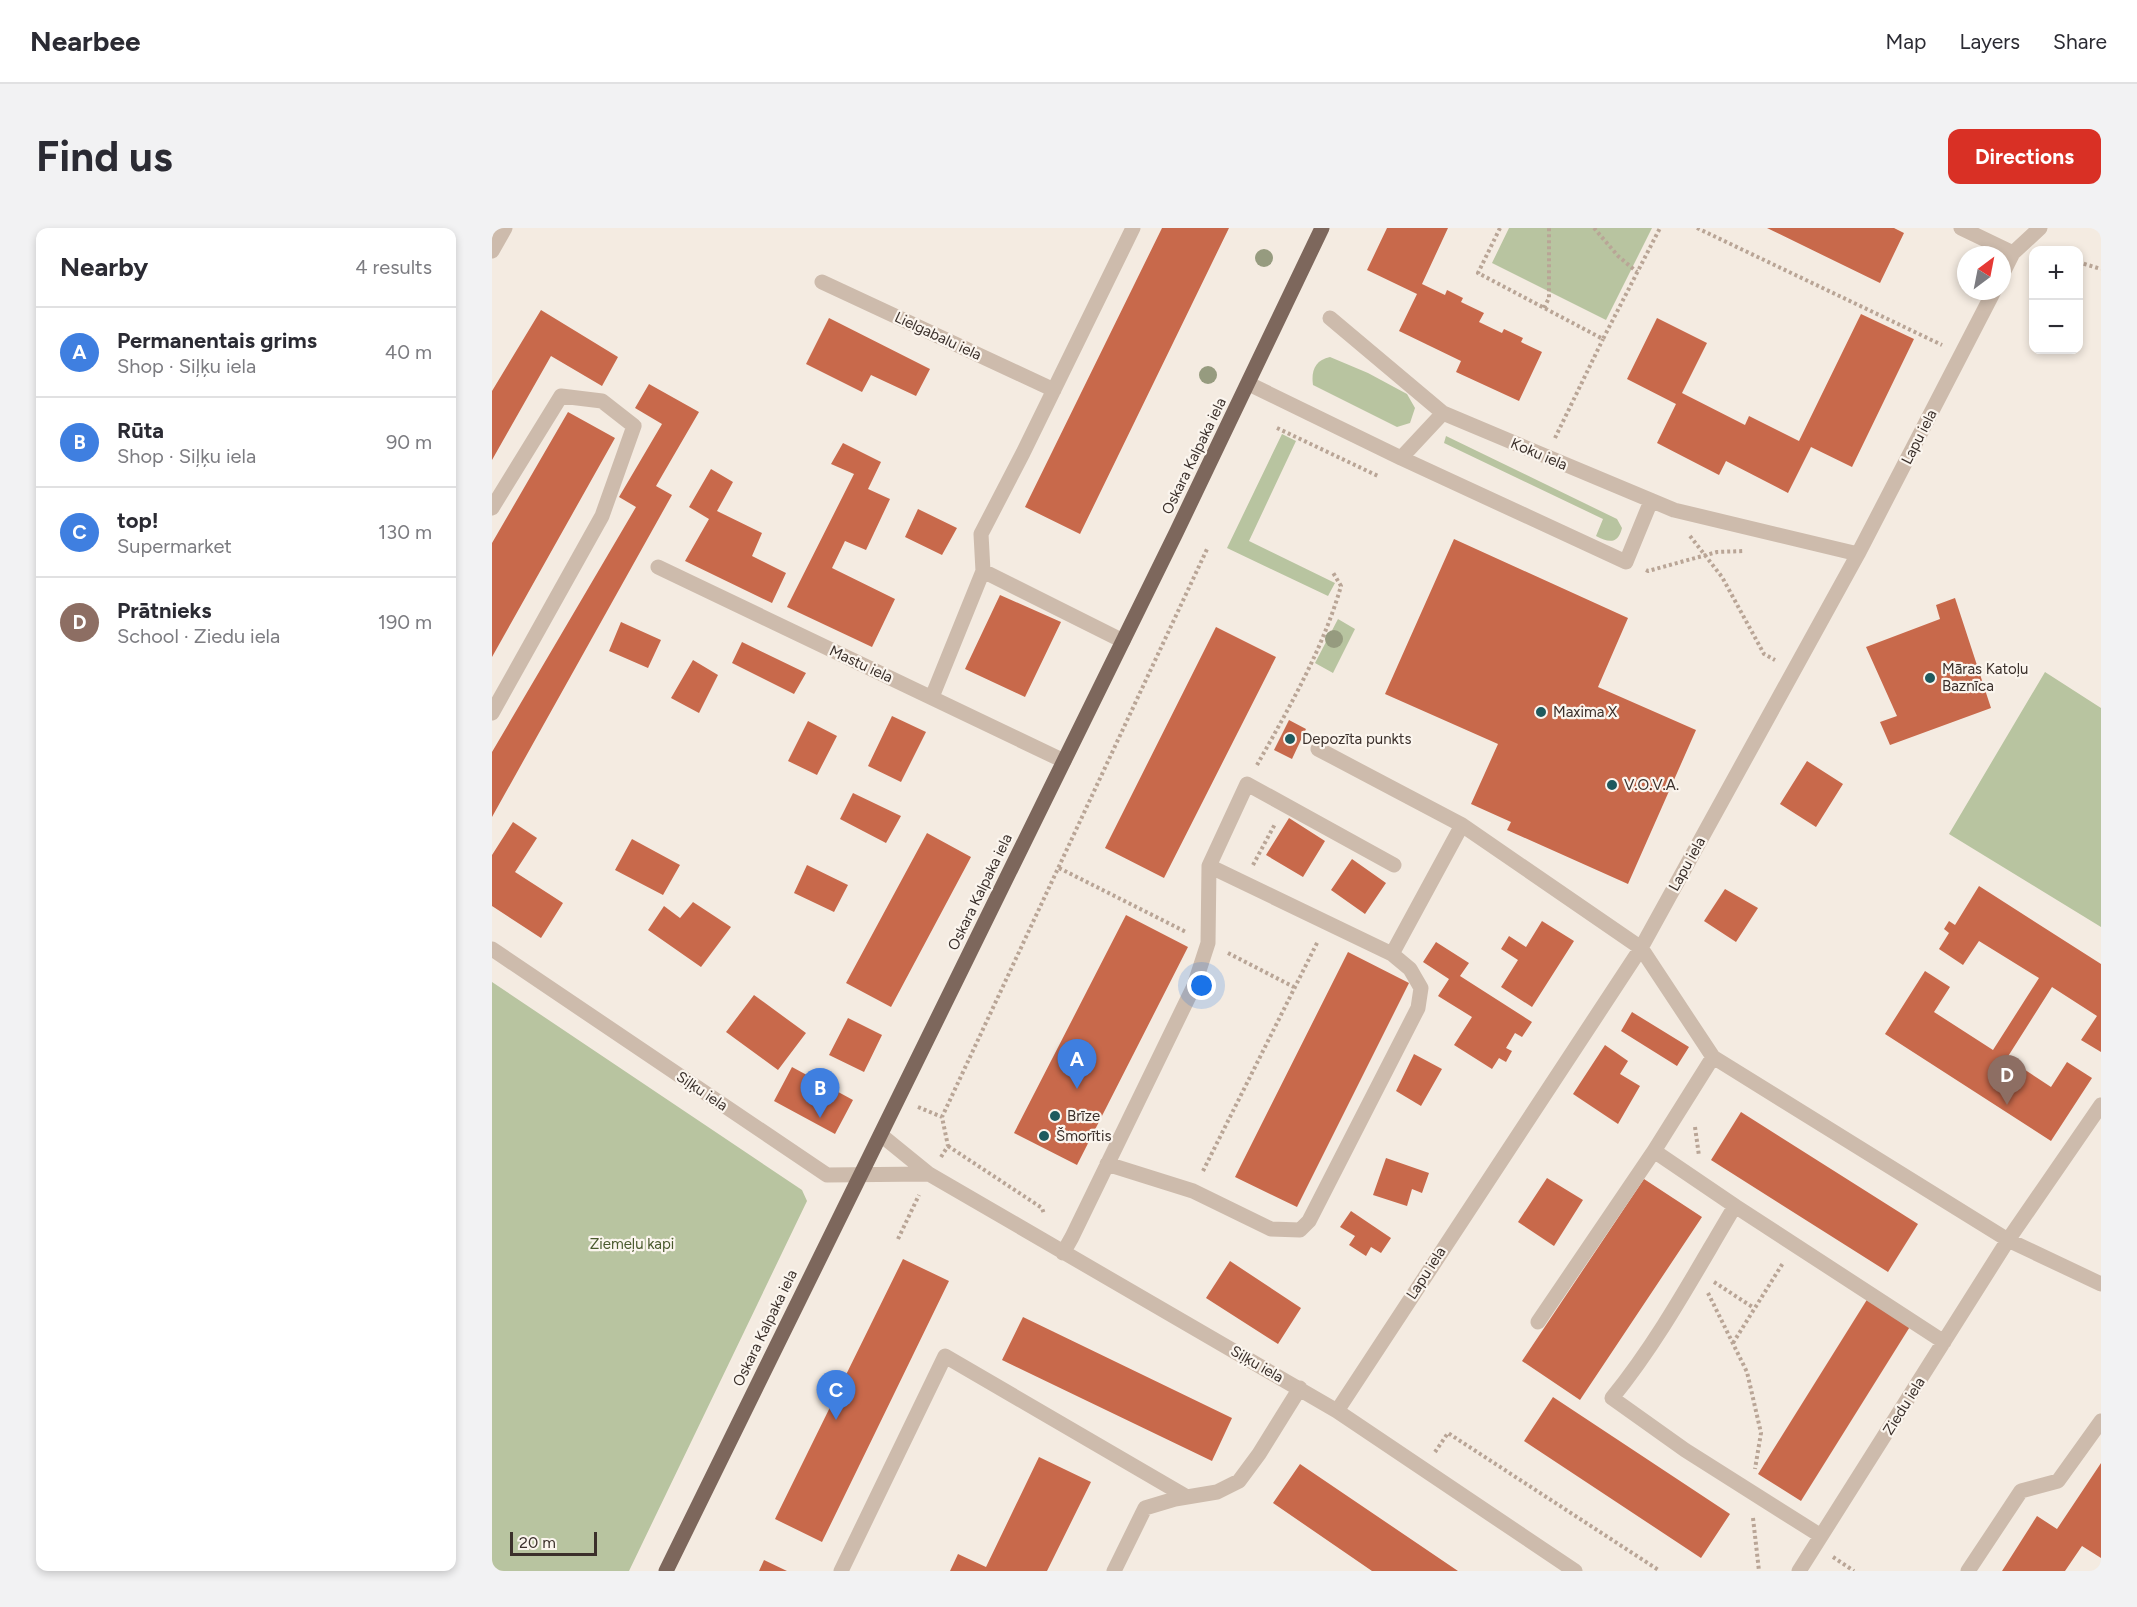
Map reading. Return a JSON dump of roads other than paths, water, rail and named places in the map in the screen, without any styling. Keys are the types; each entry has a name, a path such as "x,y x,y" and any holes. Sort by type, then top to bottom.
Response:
{"main road":[{"name":"Oskara Kalpaka iela","path":"666,1571 1249,384 1322,228"}],"street":[{"path":"492,252 505,228"},
{"path":"932,697 983,571 981,534 1133,228"},
{"path":"1961,228 2013,253"},
{"path":"2011,257 2040,228"},
{"name":"Lielgabalu iela","path":"822,282 1054,390"},
{"name":"Lapu iela","path":"1336,1411 1641,948 1858,554 1989,300"},
{"name":"Koku iela","path":"1330,318 1443,413 1674,510 1858,554"},
{"path":"1249,384 1401,458 1626,562 1652,501"},
{"path":"492,508 561,396 602,401 634,426 602,516 492,713"},
{"path":"1401,458 1443,413"},
{"name":"Mastu iela","path":"657,567 1064,761"},
{"path":"983,571 1123,641"},
{"path":"1318,749 1462,825 1641,948 1713,1057 2008,1240 2101,1284"},
{"path":"1063,1252 1194,986 1208,943 1209,866 1247,784 1394,865"},
{"path":"1392,954 1462,825"},
{"path":"1107,1164 1193,1191 1271,1229 1300,1230 1309,1221 1418,1008 1421,988 1410,969 1392,954 1209,866"},
{"name":"Siļķu iela","path":"492,949 826,1175 929,1174"},
{"path":"1538,1322 1654,1151 1713,1057"},
{"name":"Ziedu iela","path":"1799,1571 2008,1240 2101,1105"},
{"name":"Siļķu iela","path":"881,1135 929,1174 1300,1388 1575,1571"},
{"path":"1654,1151 1944,1342"},
{"path":"1735,1206 1635,1369 1612,1398 1684,1450 1821,1536"},
{"path":"841,1571 945,1356 1186,1497"},
{"path":"1114,1571 1145,1508 1186,1497 1217,1492 1239,1481 1259,1454 1300,1388"},
{"path":"1968,1571 2021,1491 2058,1481 2101,1421"}],"place":[{"name":"Māras Katoļu Baznīca","path":"1930,678"},
{"name":"Maxima X","path":"1541,712"},
{"name":"Depozīta punkts","path":"1290,739"},
{"name":"V.O.V.A.","path":"1612,785"},
{"name":"Permanentais grims","path":"1077,1089"},
{"name":"Prātnieks","path":"2007,1105"},
{"name":"Brīze","path":"1055,1116"},
{"name":"Rūta","path":"820,1118"},
{"name":"Šmorītis","path":"1044,1136"},
{"name":"top!","path":"836,1420"}],"park label":[{"name":"Ziemeļu kapi","path":"632,1244"}]}
